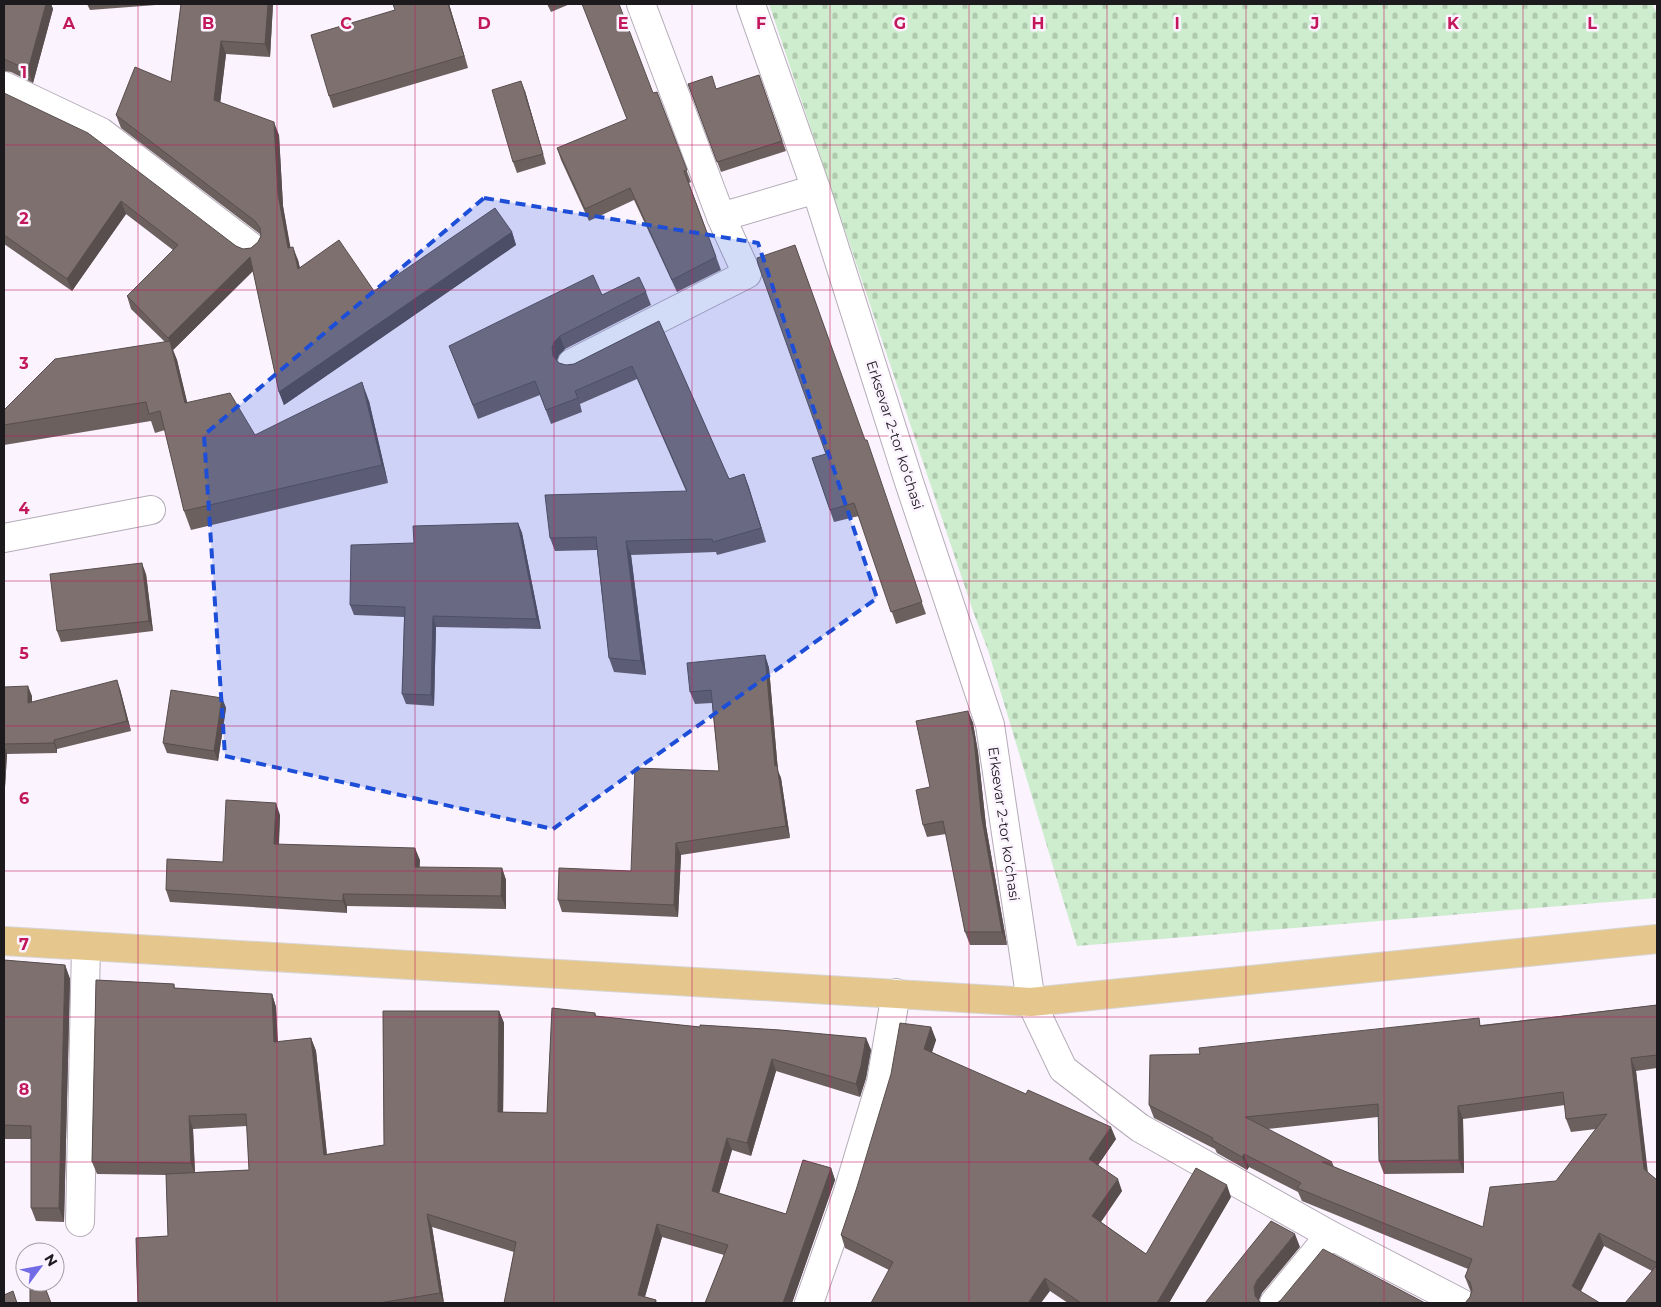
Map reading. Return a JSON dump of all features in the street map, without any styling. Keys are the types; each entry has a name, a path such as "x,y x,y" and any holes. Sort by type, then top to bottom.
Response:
{"main road":[{"path":"4,941 1031,1002 1657,939"}],"street":[{"path":"572,363 747,274 721,217 641,4"},
{"name":"Erksevar 2-tor koʻchasi","path":"751,5 816,189 990,725 1031,1002 1063,1069 1140,1128 1330,1235 1461,1303"},
{"path":"4,86 101,132 250,246"},
{"path":"721,217 816,189"},
{"path":"4,538 150,510"},
{"path":"80,1222 86,946"},
{"path":"809,1303 847,1195 880,1082 896,993"},
{"path":"1274,1303 1330,1235"}],"highlighted area":[{"path":"484,198 758,243 877,598 553,829 225,756 204,435"}],"green space":[{"path":"769,4 1652,4 1657,13 1657,898 1077,946 988,650 974,614"}],"building":[{"path":"4,4 46,4 28,70 4,59"},
{"path":"181,4 268,4 265,44 221,41 214,100 274,122 278,194 288,248 293,247 298,269 339,240 374,291 495,208 512,232 279,392 250,257 168,338 127,296 178,245 121,201 67,279 4,235 4,93 88,133 236,246 243,249 251,248 258,242 261,236 260,228 255,221 116,115 135,67 171,82"},
{"path":"393,4 448,4 464,56 329,96 311,35 395,10"},
{"path":"582,4 619,4 653,93 657,92 687,170 684,171 716,257 672,280 630,188 585,209 557,148 627,119"},
{"path":"759,75 782,141 717,162 688,84 712,76 716,89"},
{"path":"521,81 543,154 513,162 492,90"},
{"path":"795,245 865,440 867,440 922,602 891,612 854,503 830,510 812,458 826,454 758,264 757,258"},
{"path":"593,275 602,295 639,277 646,292 560,336 554,342 552,348 553,356 559,363 566,365 574,364 659,321 729,479 744,474 761,528 713,542 712,539 626,541 641,661 609,658 596,537 550,538 545,495 687,491 632,366 575,391 578,398 546,410 535,381 473,405 449,346"},
{"path":"170,341 185,403 230,393 255,435 362,382 382,465 184,511 160,411 149,414 146,402 4,425 4,410 55,359"},
{"path":"518,523 537,619 433,616 431,695 402,694 405,607 350,605 351,545 414,543 413,526"},
{"path":"142,563 149,621 57,631 50,574"},
{"path":"765,655 775,766 777,765 786,826 676,843 674,905 558,900 559,868 631,871 635,768 719,771 711,690 690,692 687,663"},
{"path":"117,680 127,721 54,740 54,743 4,744 4,687 28,686 28,703"},
{"path":"171,690 222,698 214,751 163,743"},
{"path":"968,711 974,739 981,813 1002,932 965,932 943,821 923,825 916,790 930,787 916,721"},
{"path":"226,800 276,803 274,844 415,848 415,867 502,868 501,896 343,894 343,901 166,890 167,859 223,862"},
{"path":"4,960 65,965 59,1208 31,1208 31,1126 4,1125"},
{"path":"96,980 174,984 174,988 272,994 274,1042 311,1038 324,1155 384,1145 383,1011 499,1011 498,1112 547,1113 552,1008 595,1013 595,1016 700,1027 700,1025 780,1030 866,1038 856,1084 772,1059 747,1143 727,1138 712,1191 786,1214 803,1160 831,1168 783,1303 705,1303 728,1245 657,1224 638,1295 656,1300 655,1303 504,1303 516,1242 427,1214 440,1293 379,1303 138,1303 136,1238 168,1236 166,1174 249,1170 246,1114 189,1116 191,1163 92,1162"},
{"path":"1657,1005 1657,1055 1631,1058 1644,1169 1657,1180 1657,1263 1599,1233 1572,1286 1600,1303 1465,1303 1470,1297 1472,1290 1470,1282 1465,1277 1472,1259 1297,1188 1301,1183 1244,1154 1242,1157 1212,1140 1213,1138 1149,1105 1150,1055 1200,1054 1199,1048 1479,1018 1480,1026","holes":["1563,1092 1566,1119 1607,1114 1556,1181 1490,1187 1483,1227 1322,1162 1332,1162 1245,1117 1378,1104 1379,1161 1459,1160 1458,1106"]},
{"path":"900,1023 931,1027 924,1049 1026,1094 1028,1090 1111,1127 1089,1159 1118,1179 1092,1216 1146,1254 1196,1168 1227,1185 1157,1303 1081,1303 1045,1278 1028,1303 871,1303 893,1262 841,1235 891,1074"},
{"path":"1271,1221 1295,1234 1257,1280 1254,1287 1255,1296 1262,1303 1205,1303"},
{"path":"1323,1249 1425,1303 1277,1303"},
{"path":"1657,1265 1657,1303 1625,1303"},
{"path":"13,1291 17,1303 4,1303 4,1295"},
{"path":"30,1292 47,1292 51,1303 30,1303"}]}
